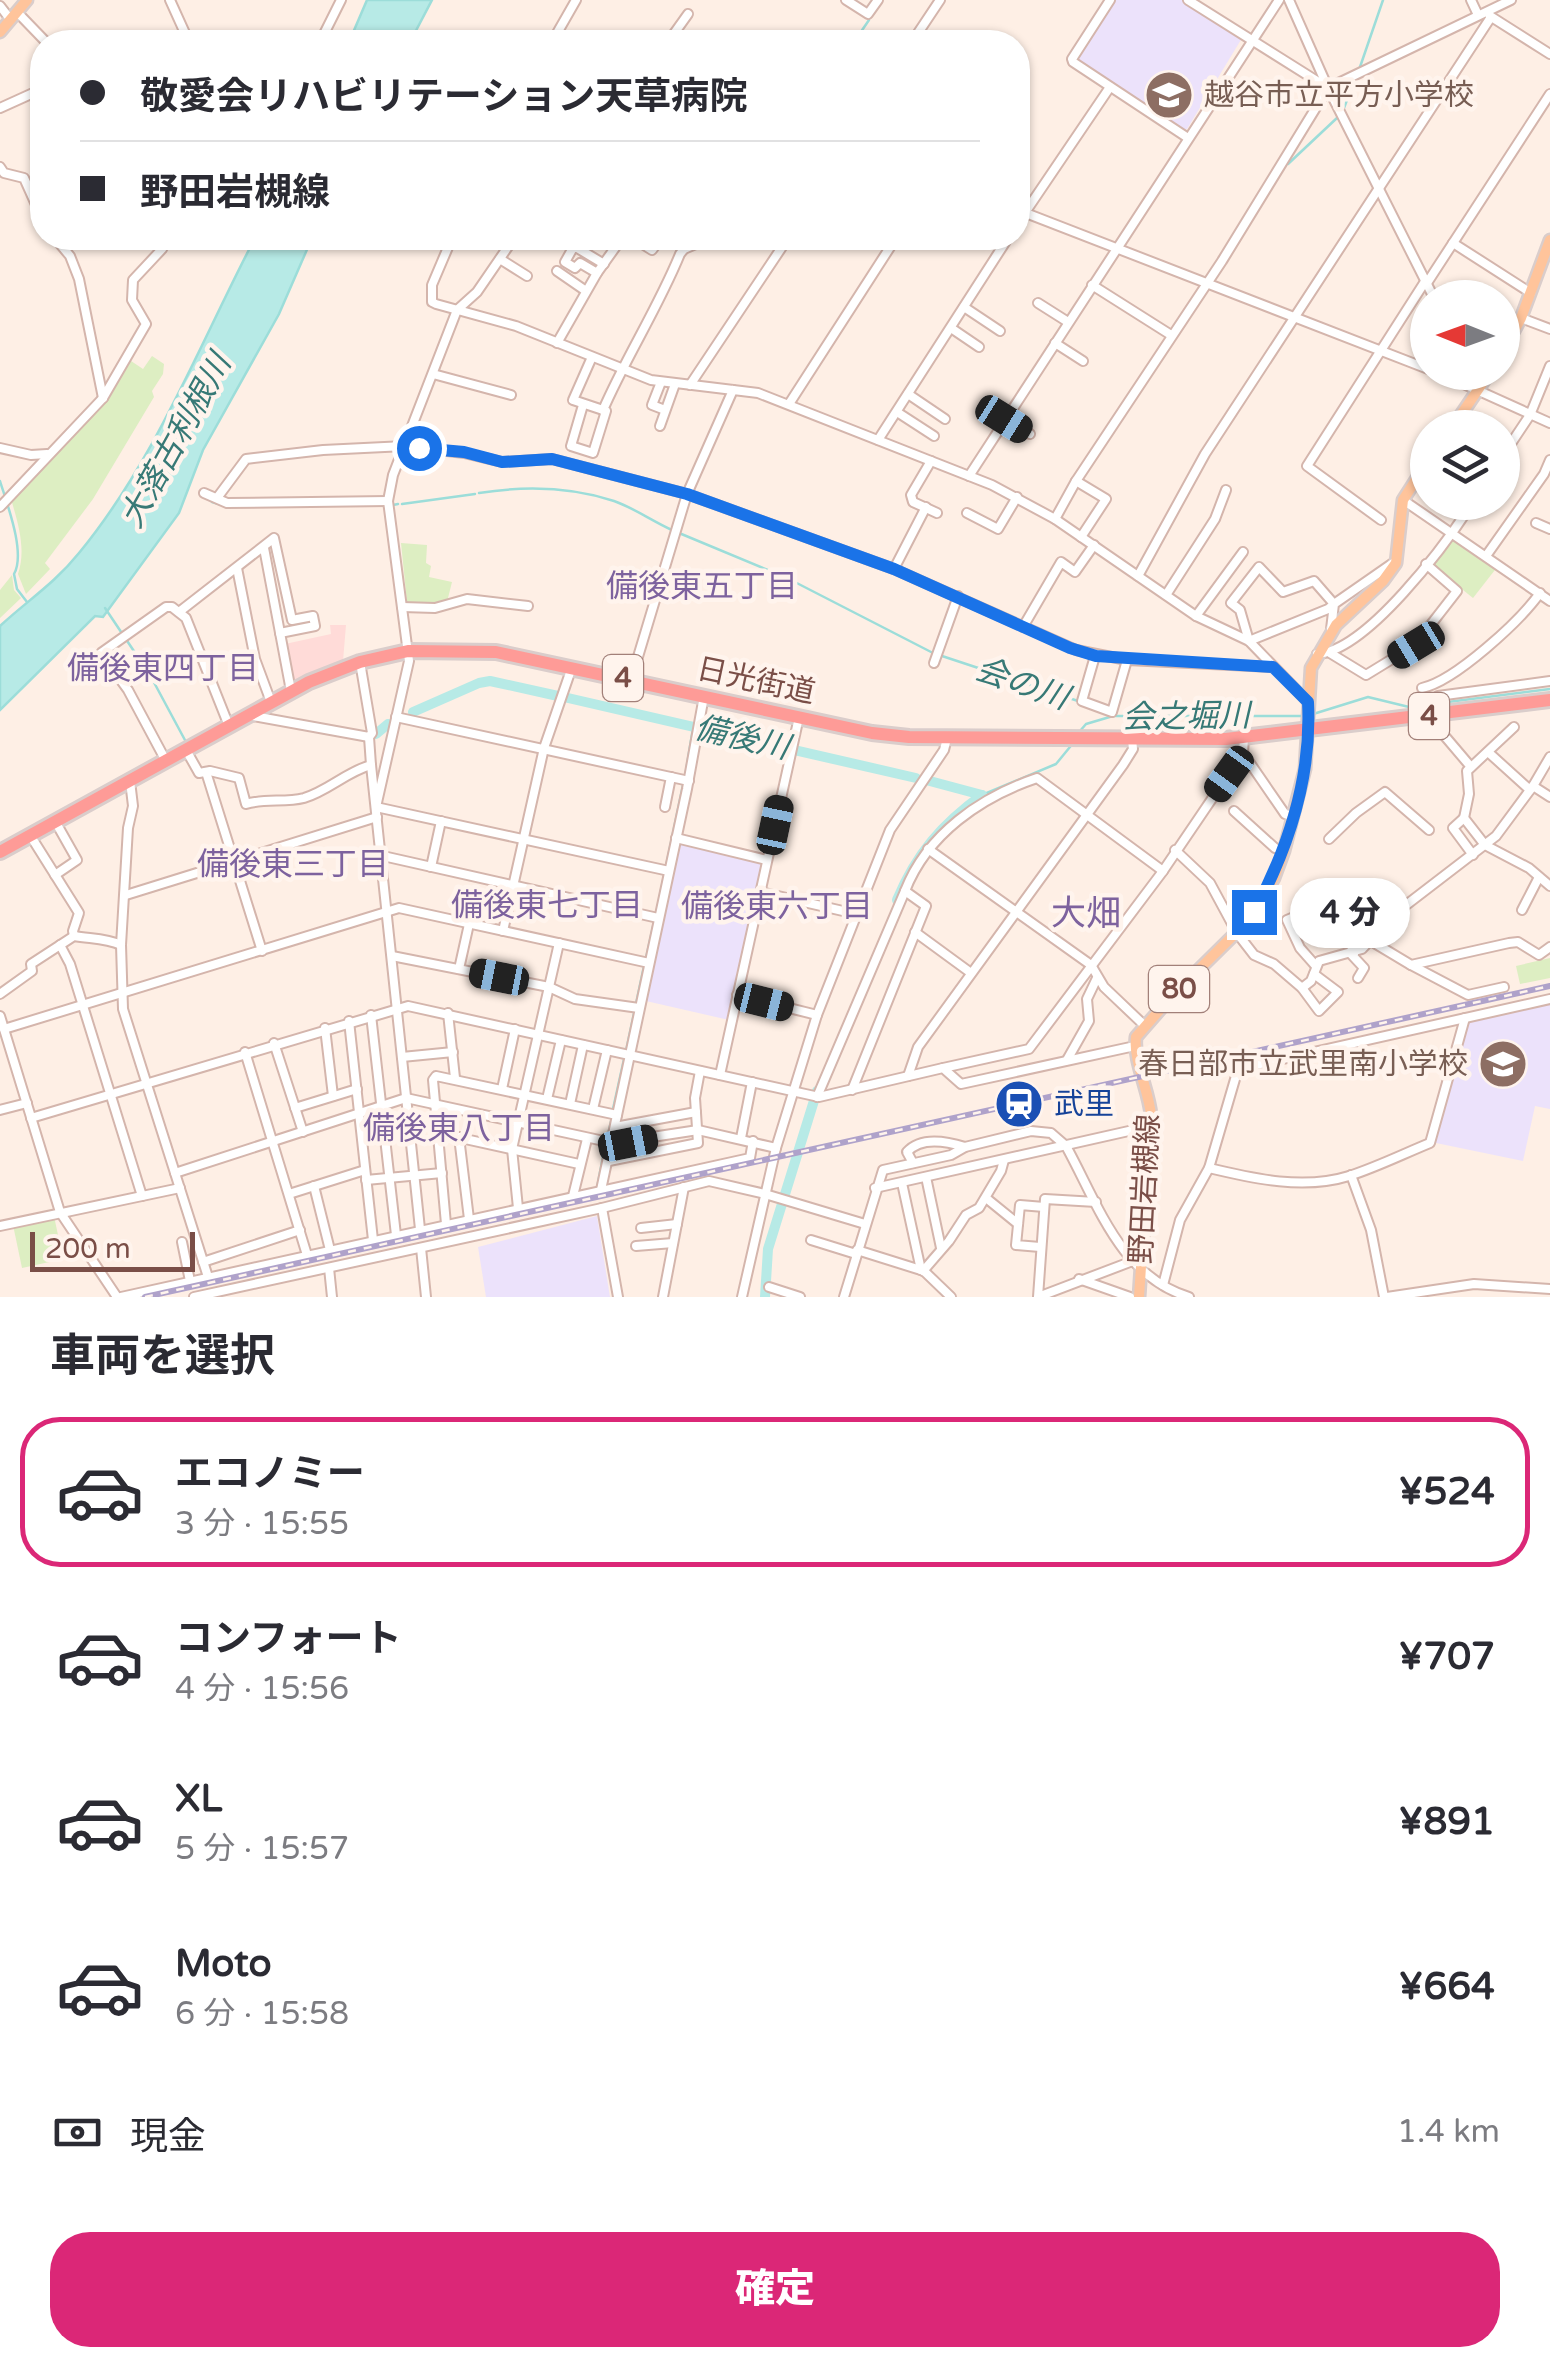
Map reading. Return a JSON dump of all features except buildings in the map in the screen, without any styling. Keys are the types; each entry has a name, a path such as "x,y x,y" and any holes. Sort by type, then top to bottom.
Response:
{"highway":[{"name":"日光街道","path":"0,852 291,691 360,662 408,651 496,652 872,733 946,738 1244,738 1308,715 1432,716 1493,697 1550,700"}],"main road":[{"path":"0,32 27,0"},
{"path":"1521,318 1550,240"},
{"path":"1465,410 1478,391"},
{"path":"1396,560 1403,500 1410,489"},
{"name":"80","path":"1135,1046 1136,1037 1145,1026 1237,933 1274,878 1304,769 1309,678 1317,654 1331,632 1383,581 1396,560"},
{"name":"野田岩槻線","path":"1135,1046 1149,1091 1151,1126 1139,1297"}],"street":[{"path":"170,0 184,30"},
{"path":"560,30 576,0"},
{"path":"846,0 868,14 878,0"},
{"path":"920,30 940,0"},
{"path":"1110,0 1072,58 1188,138"},
{"path":"1188,0 1328,88"},
{"path":"969,476 1279,0"},
{"path":"1301,0 1290,2 1328,88 1426,280"},
{"path":"1471,0 1486,14 1549,52"},
{"path":"1054,519 1328,88 1511,0"},
{"path":"326,30 339,1"},
{"path":"0,6 31,30"},
{"path":"677,30 688,14"},
{"path":"1138,576 1205,454 1486,14"},
{"path":"1030,199 1110,87"},
{"path":"0,108 30,94"},
{"path":"1428,280 1550,94"},
{"path":"0,166 4,174 24,178 30,191"},
{"path":"1030,215 1410,362"},
{"path":"1453,243 1531,293"},
{"path":"65,250 79,279 103,398"},
{"path":"0,508 103,398 146,324 132,300 132,280 161,250"},
{"path":"448,250 431,296 436,304 496,319 661,382 758,393 1017,497 1196,616 1249,641 1308,715"},
{"path":"377,812 408,666 388,504 393,474 456,310 477,292 506,250"},
{"path":"572,250 565,262 575,268 580,263 597,273"},
{"path":"581,250 604,264"},
{"path":"557,342 614,250"},
{"path":"603,410 684,250"},
{"path":"690,385 780,250"},
{"path":"789,404 888,250"},
{"path":"878,440 1000,250"},
{"path":"500,259 527,276"},
{"path":"557,271 586,291"},
{"path":"1092,285 1171,335"},
{"path":"1038,303 1068,322"},
{"path":"964,307 1000,331"},
{"path":"1381,520 1307,466 1410,308"},
{"path":"1521,318 1550,329"},
{"path":"950,328 979,347"},
{"path":"1055,343 1084,361"},
{"path":"584,405 571,446 593,453 606,411 573,400 592,357"},
{"path":"1520,430 1550,366"},
{"path":"433,374 511,395"},
{"path":"661,382 652,405 666,410"},
{"path":"660,426 675,384"},
{"path":"631,680 687,494 733,390"},
{"path":"1478,391 1550,423"},
{"path":"908,394 945,419"},
{"path":"897,412 934,436"},
{"path":"1004,419 1030,434"},
{"path":"217,498 246,459 323,450 405,446 464,452 502,462 552,459 687,494 894,569 1096,656 1273,667"},
{"path":"0,448 31,456 47,454"},
{"path":"1486,556 1550,460"},
{"path":"931,461 911,495 913,502 937,513"},
{"path":"1076,481 1106,499 1081,536"},
{"path":"1166,595 1216,519 1226,490"},
{"path":"204,493 227,503 388,504"},
{"path":"967,513 998,529 1017,497"},
{"path":"1403,500 1550,600"},
{"path":"894,569 926,507"},
{"path":"1317,654 1330,653 1374,624 1462,520"},
{"path":"1536,522 1550,529"},
{"path":"179,612 274,538 293,625 280,632"},
{"path":"1014,636 1060,562 1075,572 1094,545"},
{"path":"264,548 291,691"},
{"path":"1196,616 1243,552"},
{"path":"1249,641 1334,604 1396,560"},
{"path":"1330,653 1366,675 1416,645 1457,592 1426,564"},
{"path":"237,568 255,658 271,702"},
{"path":"1249,641 1240,610 1232,603 1259,568 1283,592 1314,581 1334,604 1331,632"},
{"path":"1422,688 1436,685 1496,639 1540,593"},
{"path":"936,659 958,596"},
{"path":"402,607 435,608 467,599 528,606"},
{"path":"166,761 128,690 102,652 166,608 186,618 229,726"},
{"path":"1096,656 1082,700 1112,712 1128,660"},
{"path":"360,662 372,733 371,765 420,1229"},
{"path":"503,931 544,748 572,667"},
{"path":"1438,696 1493,697 1550,682"},
{"path":"602,1190 704,696"},
{"path":"248,716 369,737"},
{"path":"720,1075 799,716"},
{"path":"1432,716 1471,766"},
{"path":"396,717 689,781"},
{"path":"1474,854 1452,828 1464,818 1469,794 1467,771 1514,728"},
{"path":"742,1297 776,1148 817,1015 890,830 944,750 946,738"},
{"path":"31,1118 408,1006 814,1096 1029,1049 1163,870 1243,753 1244,738"},
{"path":"908,1076 918,1047 1123,765 1133,749 1132,739"},
{"path":"190,748 198,773 238,778 246,804 262,799 301,799 371,765"},
{"path":"1488,752 1532,788 1550,797"},
{"path":"1243,753 1286,814 1293,816"},
{"path":"1302,988 1319,961 1353,954 1397,912 1486,845 1532,788 1550,756"},
{"path":"206,772 262,951"},
{"path":"665,807 672,777"},
{"path":"814,1096 912,873 928,849 961,816 1002,792 1037,778 1163,870"},
{"path":"130,779 132,806 120,993 208,1277"},
{"path":"1329,839 1385,792 1429,830"},
{"path":"1234,811 1284,851"},
{"path":"126,895 377,812 441,821 669,872"},
{"path":"1464,818 1486,845 1540,876 1550,886"},
{"path":"55,821 76,860 55,875"},
{"path":"431,866 441,821"},
{"path":"30,835 79,913 72,931 74,936"},
{"path":"676,838 767,860"},
{"path":"928,849 1091,965 1097,978 1145,1026"},
{"path":"1175,850 1210,883 1237,933 1258,959 1274,964 1302,988 1319,1011 1338,992 1315,970 1287,920 1332,901 1353,954 1364,968 1358,978"},
{"path":"383,856 658,918"},
{"path":"1522,910 1540,876"},
{"path":"852,1090 926,906 905,890"},
{"path":"760,892 856,914"},
{"path":"4,1029 399,908 648,963"},
{"path":"459,969 468,924"},
{"path":"915,932 971,973"},
{"path":"0,994 32,970 31,964 74,936 121,944"},
{"path":"1371,940 1468,995 1504,987"},
{"path":"1411,965 1509,943 1518,942 1538,955 1550,947"},
{"path":"518,1208 512,1149 559,944"},
{"path":"60,945 70,964 142,1196"},
{"path":"392,956 549,987 575,999 639,1008"},
{"path":"1066,1062 1089,1021 1087,999 1097,978"},
{"path":"737,996 817,1015"},
{"path":"1162,1285 1180,1220 1209,1168 1240,1068 1550,998"},
{"path":"448,1013 456,1078"},
{"path":"370,1015 396,1234"},
{"path":"0,1016 60,1212 119,1297 750,1158 753,1140"},
{"path":"1209,1168 1300,1183 1352,1175 1430,1143 1465,1018"},
{"path":"349,1021 373,1240"},
{"path":"325,1028 333,1096"},
{"path":"502,1089 516,1029"},
{"path":"547,1099 560,1040"},
{"path":"274,1044 304,1132"},
{"path":"570,1104 584,1044"},
{"path":"943,1068 961,1084 1135,1046"},
{"path":"593,1109 607,1050"},
{"path":"245,1052 307,1255"},
{"path":"402,1057 453,1052"},
{"path":"609,1161 698,1143 694,1098 700,1071"},
{"path":"446,1224 433,1080 436,1076 617,1115"},
{"path":"741,1138 752,1082"},
{"path":"296,1108 356,1088"},
{"path":"175,1174 406,1098 612,1143 698,1130 776,1148"},
{"path":"0,1110 27,1103"},
{"path":"615,1126 696,1112"},
{"path":"876,1188 1151,1126"},
{"path":"844,1297 884,1170 908,1161 951,1155 965,1146 1038,1131 1056,1135 1066,1146 1130,1262 1162,1285 1189,1297"},
{"path":"438,1132 579,1164"},
{"path":"460,1137 469,1219"},
{"path":"573,1196 586,1138"},
{"path":"908,1161 911,1146 938,1140 965,1146"},
{"path":"662,1152 667,1176"},
{"path":"922,1270 966,1215 977,1210 986,1198 1004,1160"},
{"path":"289,1194 366,1175 390,1178 442,1173"},
{"path":"1352,1175 1371,1230 1386,1297 1442,1287 1499,1284 1550,1290"},
{"path":"926,1177 941,1248"},
{"path":"194,1297 709,1181 783,1198 865,1224"},
{"path":"902,1183 922,1270"},
{"path":"314,1186 330,1250"},
{"path":"0,1226 180,1188"},
{"path":"663,1297 684,1188"},
{"path":"986,1198 1018,1224"},
{"path":"1096,1202 1045,1199 1038,1297 1130,1262"},
{"path":"1040,1247 1016,1245 1018,1224 1020,1205 1044,1207"},
{"path":"602,1208 618,1297"},
{"path":"642,1228 677,1224"},
{"path":"203,1262 300,1230"},
{"path":"811,1240 922,1270 951,1297"},
{"path":"182,1242 190,1282"},
{"path":"636,1246 673,1244"},
{"path":"421,1248 426,1297"},
{"path":"329,1268 332,1297"},
{"path":"1078,1280 1105,1293 1130,1297"},
{"path":"1496,1297 1499,1284"},
{"path":"770,1287 800,1297"}],"shaded area":[{"name":"越谷市立平方小学校","path":"1114,0 1183,0 1242,38 1187,129 1182,130 1077,61"},
{"path":"330,625 346,625 343,661 294,681 285,644 331,634"},
{"path":"678,843 763,862 729,1020 646,1001"},
{"name":"春日部市立武里南小学校","path":"1550,1004 1550,1109 1535,1106 1523,1161 1436,1143 1467,1023"},
{"path":"597,1216 610,1297 486,1297 478,1247"}],"green space":[{"path":"152,356 164,364 163,374 152,391 154,397 93,499 45,563 50,569 26,594 18,574 21,547 11,499 110,394 131,361 143,369"},
{"path":"1451,539 1498,566 1473,598 1432,565"},
{"path":"401,543 427,545 429,577 452,582 447,602 407,602"},
{"path":"12,575 14,590 21,598 0,618 0,590"},
{"path":"1550,958 1550,978 1520,984 1516,966"},
{"path":"54,1216 63,1259 22,1268 13,1225"}],"water":[{"path":"367,0 432,0 416,30 354,30"},
{"name":"大落古利根川","path":"249,250 307,250 279,314 203,450 179,513 103,617 95,616 0,710 0,626 79,553 131,480"}],"waterway":[{"path":"1360,67 1383,0"},
{"path":"862,30 869,20"},
{"path":"1344,108 1355,79"},
{"path":"1288,164 1338,117"},
{"path":"0,481 17,541 17,589 27,602"},
{"name":"会の川","path":"479,493 530,489 598,496 672,530"},
{"name":"会の川","path":"402,504 475,494"},
{"name":"会の川","path":"212,502 222,505"},
{"name":"会の川","path":"393,505 398,504"},
{"name":"会の川","path":"288,506 384,505"},
{"name":"会の川","path":"275,506 284,506"},
{"name":"会の川","path":"679,533 787,578 933,653"},
{"path":"105,608 150,675 186,742"},
{"name":"会の川","path":"942,656 1078,701"},
{"name":"備後川","path":"413,712 490,681 558,696"},
{"name":"会之堀川","path":"1310,715 1368,697 1409,707 1550,689"},
{"name":"備後川","path":"568,698 916,778"},
{"name":"会之堀川","path":"1080,731 1086,724 1113,716 1302,716"},
{"name":"備後川","path":"376,734 388,724"},
{"path":"685,777 693,728"},
{"name":"会之堀川","path":"982,795 1056,764 1074,742"},
{"name":"備後川","path":"926,780 982,795"},
{"path":"656,914 683,785"},
{"name":"会之堀川","path":"897,900 932,841 982,795"},
{"path":"646,958 654,922"},
{"path":"626,1051 644,966"},
{"path":"613,1109 624,1059"},
{"name":"会之堀川","path":"765,1297 768,1249 817,1091"},
{"path":"607,1139 612,1117"},
{"path":"597,1188 605,1146"}],"railway":[{"path":"145,1297 1550,986"}],"place":[{"name":"越谷市立平方小学校","path":"1169,95"},
{"name":"春日部市立武里南小学校","path":"1503,1064"},
{"name":"武里","path":"1019,1104"}],"district":[{"name":"備後東五丁目","path":"702,587"},
{"name":"備後東四丁目","path":"163,669"},
{"name":"備後東三丁目","path":"293,865"},
{"name":"備後東七丁目","path":"547,906"},
{"name":"備後東六丁目","path":"777,907"},
{"name":"大畑","path":"1086,914"},
{"name":"備後東八丁目","path":"459,1129"}],"route":[{"path":"419,448 464,452 502,462 552,459 687,494 894,569 1096,656 1273,667 1308,702 1308,748 1284,851 1254,912"}]}
